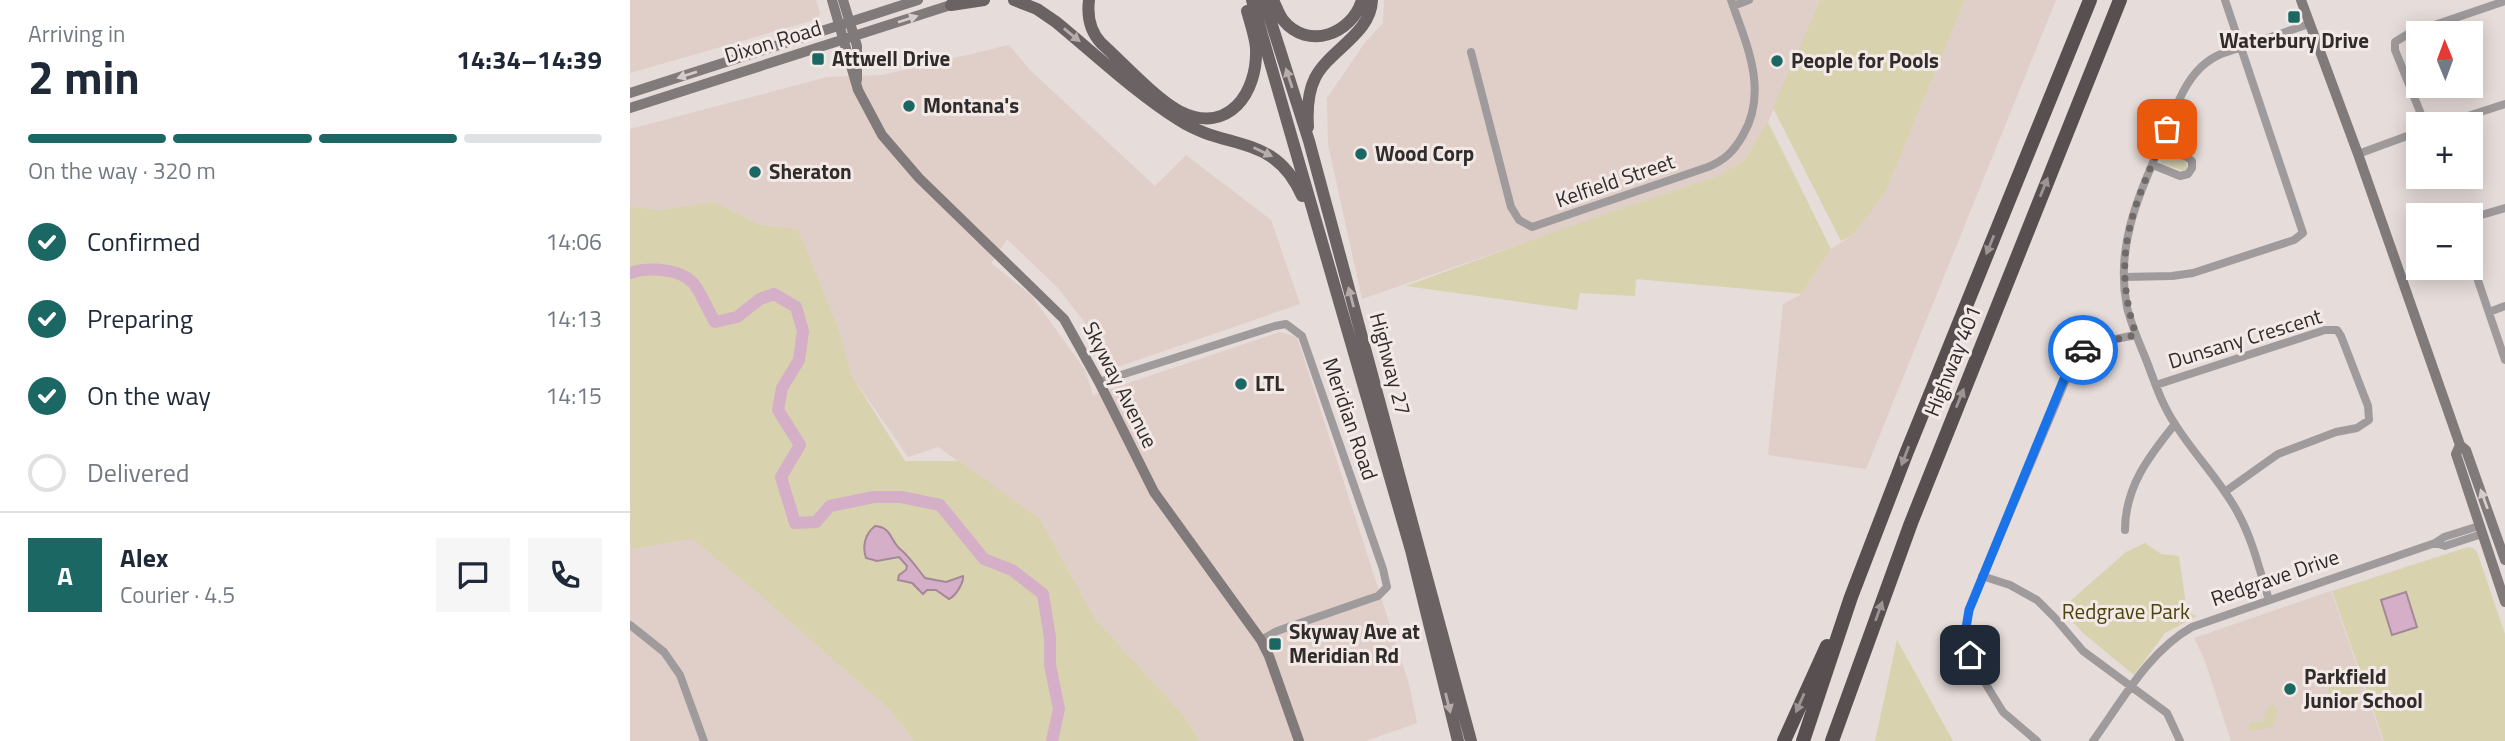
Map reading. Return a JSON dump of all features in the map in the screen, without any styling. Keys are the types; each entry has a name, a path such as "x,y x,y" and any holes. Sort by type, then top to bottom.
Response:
{"highway":[{"path":"2045,110 2081,0"},
{"name":"Highway 401","path":"1803,741 1851,597 1920,417 2090,0"},
{"name":"Highway 401","path":"1832,741 1911,523 2120,0"},
{"path":"1784,741 1851,597"}],"main road":[{"path":"832,0 842,40"},
{"path":"843,0 855,36"},
{"name":"Dixon Road","path":"630,93 918,0"},
{"name":"Dixon Road","path":"630,108 967,0"},
{"path":"951,5 984,0"},
{"path":"1014,0 1037,9 1056,22 1181,122 1269,154 1295,179 1317,222"},
{"path":"1089,0 1088,19 1101,43 1169,105 1198,119 1211,119 1234,109 1248,90 1252,79 1256,46 1245,0"},
{"name":"Highway 27","path":"1252,0 1411,550 1458,741"},
{"name":"Highway 27","path":"1264,0 1309,141 1471,741"},
{"path":"1273,0 1282,19 1293,29 1305,34 1322,35 1338,32 1346,27 1359,11 1362,0"},
{"path":"1309,141 1309,102 1315,78 1322,66 1361,28 1372,0"},
{"path":"2301,0 2460,445 2466,450 2497,526 2505,560"},
{"name":"Skyway Avenue","path":"855,36 857,83"},
{"name":"Skyway Avenue","path":"842,40 870,115 895,151 919,178 1064,319 1154,492 1261,640 1299,741"},
{"path":"2460,445 2456,454 2505,602"},
{"path":"2481,530 2497,526 2505,517"}],"street":[{"path":"1732,3 1749,0"},
{"path":"2124,277 2172,276 2202,271 2294,240 2303,233 2225,0"},
{"path":"2420,112 2395,50 2395,41 2408,34 2505,1"},
{"name":"Kelfield Street","path":"1471,52 1511,207 1519,220 1532,227 1708,167 1730,155 1746,130 1756,93 1753,66 1732,3"},
{"path":"2269,600 2245,525 2226,491 2175,424 2161,399 2136,335 2127,306 2124,277 2127,232 2160,147 2195,72 2212,58 2309,24"},
{"path":"2480,112 2505,104"},
{"path":"2358,154 2406,136"},
{"path":"2153,165 2180,176 2188,174 2192,167 2192,162 2187,157 2160,147"},
{"path":"2483,214 2505,208"},
{"path":"2478,280 2505,360"},
{"path":"2489,312 2505,306"},
{"name":"Meridian Road","path":"1099,382 1275,326 1286,324 1302,336 1387,587 1378,596 1277,631 1261,640"},
{"name":"Dunsany Crescent","path":"2156,385 2325,330 2337,330 2368,406 2369,420 2357,428 2336,432 2278,454 2226,491"},
{"path":"2038,741 2003,712 1993,700 1970,655 1965,629 1969,610 2079,353 2094,344 2136,335"},
{"path":"2125,530 2125,511 2143,466 2175,424"},
{"name":"Redgrave Drive","path":"2093,741 2151,660 2179,634 2207,620 2435,543 2444,537 2481,530"},
{"path":"1982,576 2010,585 2037,600 2083,651 2167,713 2180,741"},
{"path":"630,625 659,647 680,675 704,741"}],"shaded area":[{"path":"630,0 816,0 820,13 818,19 630,73"},
{"path":"1384,0 1820,0 1768,122 1744,160 1720,175 1362,299 1328,144 1327,98 1364,44 1383,23"},
{"path":"1965,0 2056,0 1866,469 1768,455 1783,304 1802,294 1831,249 1853,235 1885,193"},
{"path":"1009,45 1031,71 1155,186 1186,155 1271,220 1300,304 1109,370 1083,320 1057,287 1007,239 991,263 1031,295 1085,370 1093,395 1280,332 1297,337 1409,684 1417,723 1366,741 1200,741 1185,717 1096,620 1040,519 938,447 908,457 852,376 839,330 798,229 761,225 715,202 658,210 630,206 630,129 827,77 882,75"},
{"path":"875,526 887,531 925,578 946,582 963,576 954,595 949,599 936,590 927,590 923,594 912,583 898,580 907,566 899,557 877,561 866,558 865,540"},
{"path":"692,539 889,709 914,741 630,741 630,546 633,549"},
{"name":"Parkfield Junior School","path":"2331,591 2383,741 2231,741 2205,661 2194,638"},
{"path":"2406,592 2417,627 2392,635 2381,600"}],"green space":[{"path":"1820,0 1965,0 1885,193 1853,235 1841,241 1773,108"},
{"path":"1768,122 1831,249 1802,294 1636,279 1635,296 1580,293 1577,310 1406,286 1720,175 1744,160"},
{"path":"2163,153 2185,160 2187,168 2184,171 2161,163 2159,155"},
{"path":"715,202 761,225 798,229 839,330 852,376 905,461 959,461 1040,519 1096,620 1185,717 1200,741 914,741 889,709 692,539 633,549 630,546 630,206 658,210"},
{"name":"Redgrave Park","path":"2145,543 2161,554 2179,556 2187,612 2197,616 2165,633 2134,675 2084,634 2061,609 2126,552"},
{"path":"2468,547 2477,552 2505,634 2505,741 2384,741 2332,591"},
{"path":"1897,640 1953,741 1875,741"},
{"path":"2351,673 2360,686 2358,689 2361,702 2347,711 2337,711 2329,700 2329,687 2337,683 2336,678"},
{"path":"2273,705 2278,710 2273,727 2250,731 2249,723 2263,722 2268,706"}],"waterway":[{"path":"630,273 663,270 687,278 696,286 715,322 737,317 760,299 774,294 796,307 803,331 799,360 782,388 778,410 800,445 781,477 795,523 816,522 830,506 874,497 901,497 940,505 984,559 1012,570 1043,594 1050,638 1050,665 1059,709 1052,741"}],"way so far":[{"path":"2083,350 2094,344 2136,335 2127,306 2125,244 2133,211 2167,129"}],"place":[{"name":"Waterbury Drive","path":"2294,17"},
{"name":"Attwell Drive","path":"818,59"},
{"name":"People for Pools","path":"1777,61"},
{"name":"Montana's","path":"909,106"},
{"name":"Wood Corp","path":"1361,154"},
{"name":"Sheraton","path":"755,172"},
{"name":"LTL","path":"1241,384"},
{"name":"Skyway Ave at Meridian Rd","path":"1275,644"},
{"name":"Parkfield Junior School","path":"2290,689"}],"route":[{"path":"1970,655 1965,634 1969,610 2064,379 2083,350"}]}
